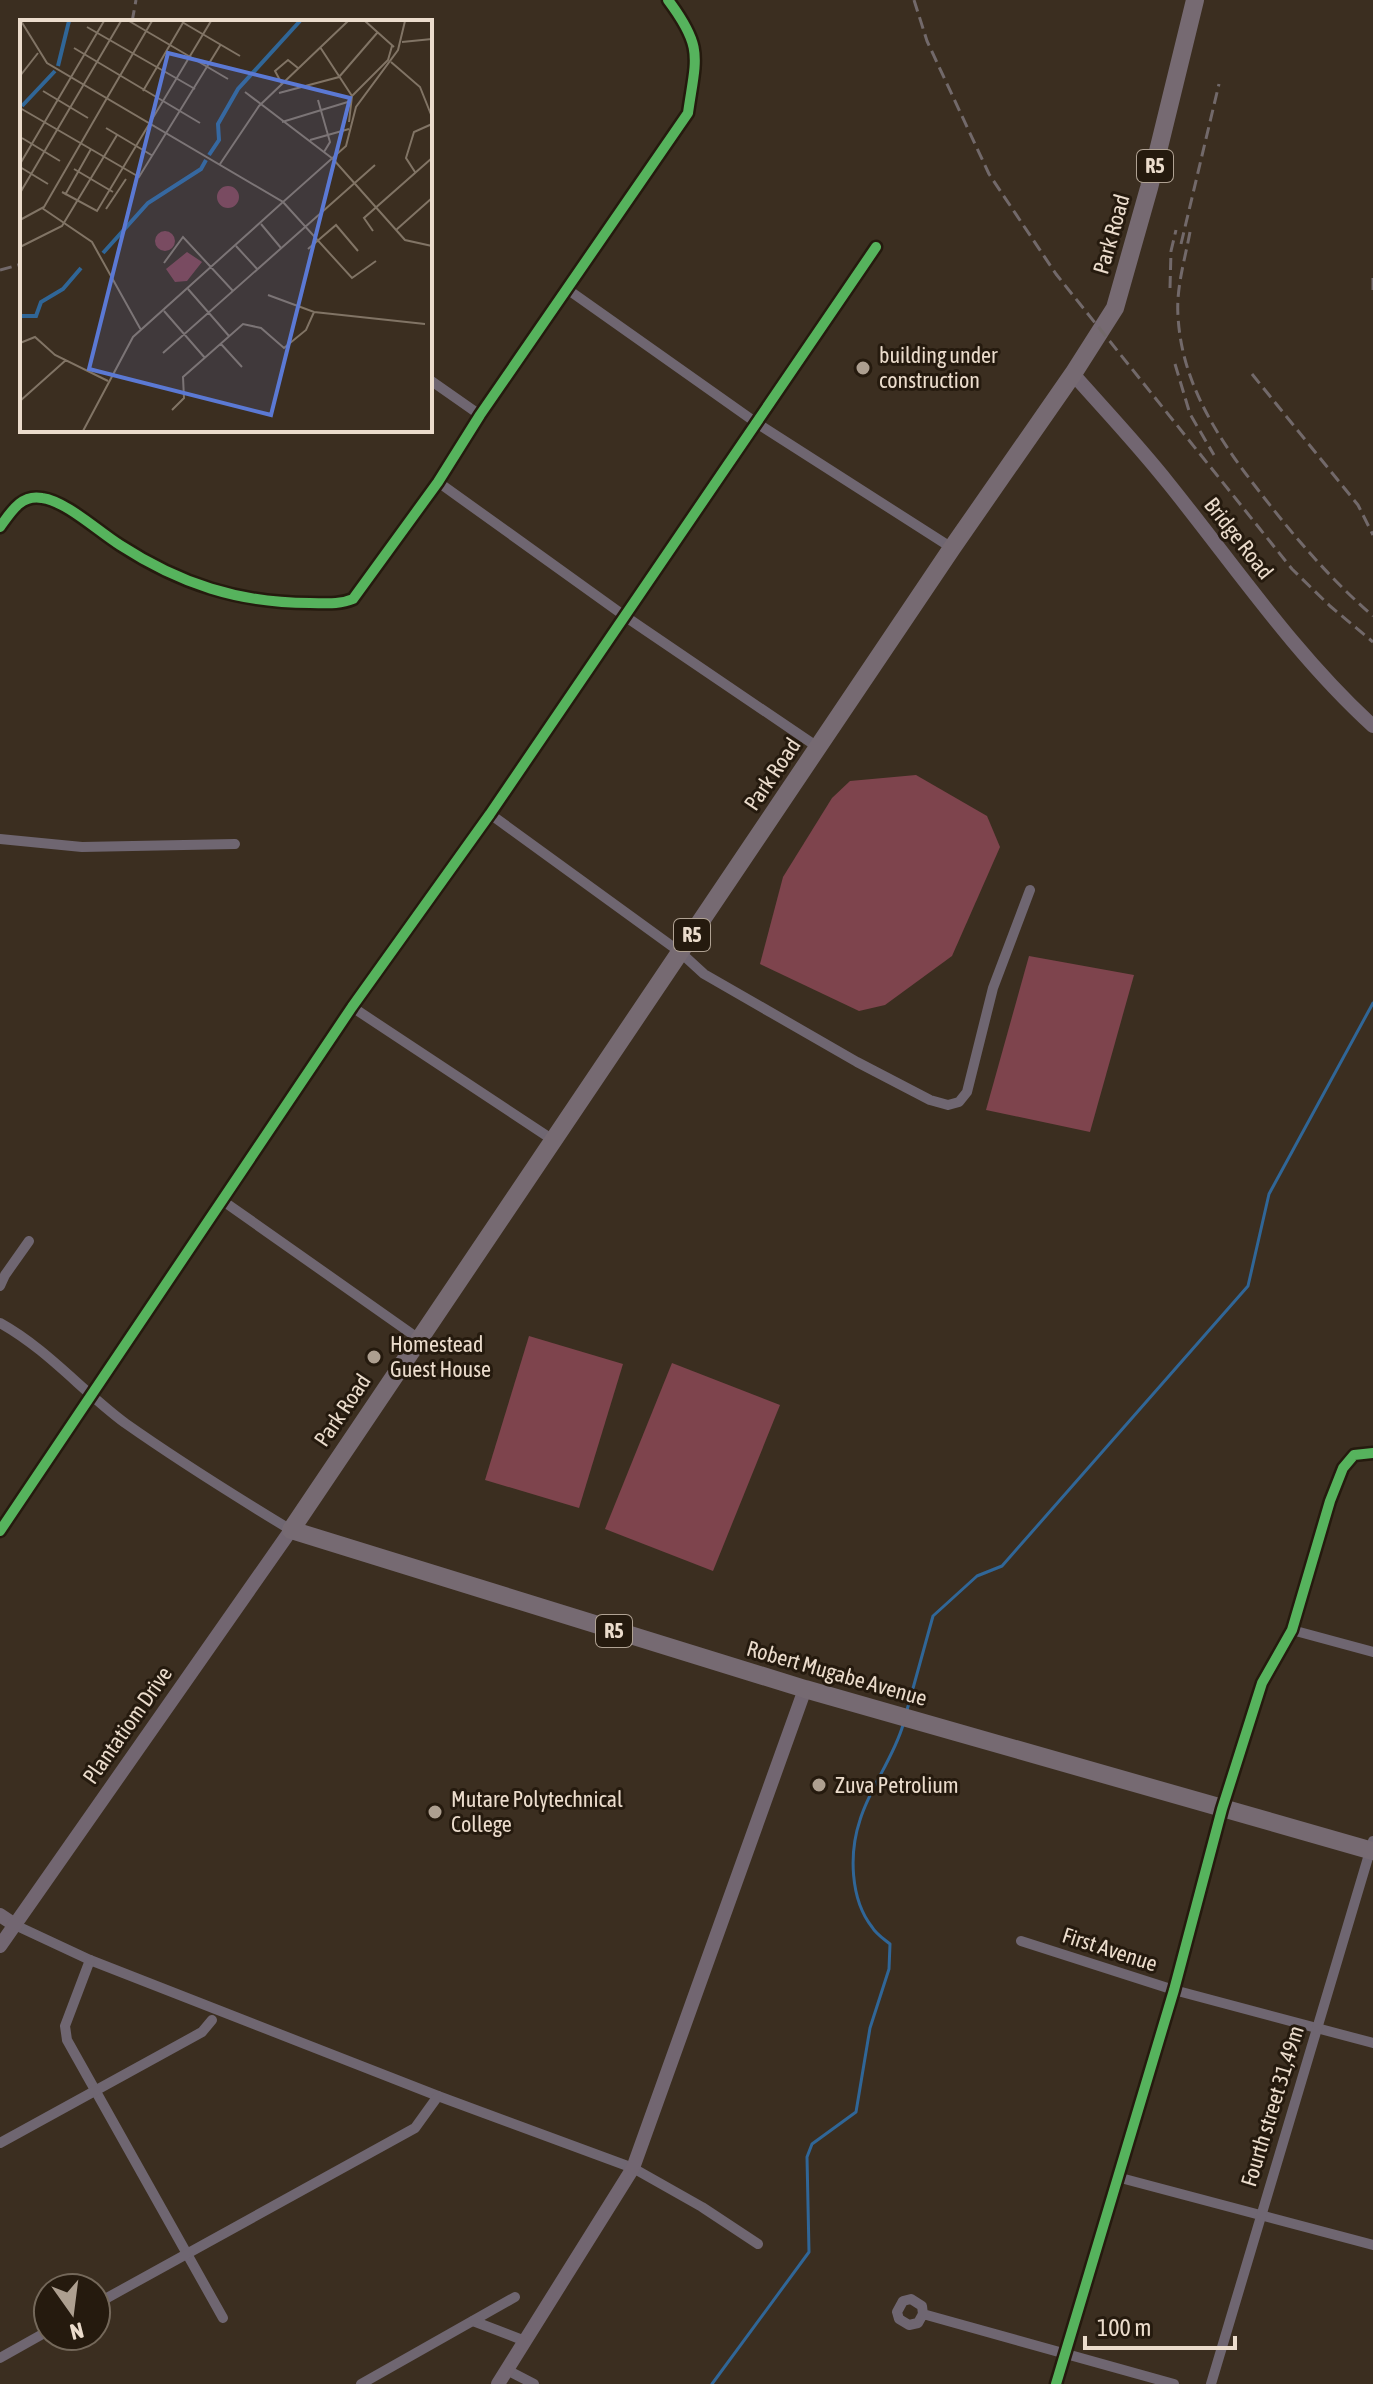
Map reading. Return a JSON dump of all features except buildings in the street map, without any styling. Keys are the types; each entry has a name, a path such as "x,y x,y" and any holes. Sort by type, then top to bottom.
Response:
{"highway":[{"name":"Park Road","path":"291,1530 1115,308 1195,0"},
{"name":"Robert Mugabe Avenue","path":"291,1530 805,1689 1222,1809 1372,1848"}],"street":[{"path":"0,527 16,504 40,497 54,501 123,548 194,584 215,591 273,603 346,602 357,596 688,113 696,54 688,27 668,0"},
{"path":"0,1531 352,1007 626,617 876,247"},
{"path":"567,289 758,424 952,548"},
{"name":"Bridge Road","path":"1073,374 1168,482 1249,588 1344,700 1373,726"},
{"path":"432,381 480,415"},
{"path":"438,482 626,617 819,748"},
{"path":"490,814 680,952 704,974 869,1068 930,1100 948,1105 964,1098 971,1081 993,988 1030,890"},
{"path":"0,839 82,847 235,844"},
{"path":"352,1007 553,1140"},
{"path":"223,1201 419,1339"},
{"path":"0,1286 29,1241"},
{"path":"0,1323 25,1337 125,1422 232,1495 291,1530"},
{"path":"1056,2384 1174,1990 1222,1809 1262,1683 1292,1630 1330,1501 1343,1468 1354,1455 1373,1453"},
{"name":"Plantatiom Drive","path":"0,1946 291,1530"},
{"path":"1292,1630 1373,1652"},
{"path":"498,2384 633,2168 805,1689"},
{"name":"Fourth street 31,49m","path":"1211,2384 1372,1848"},
{"path":"0,1915 90,1960 438,2096 633,2168 702,2207 758,2244"},
{"name":"First Avenue","path":"1021,1941 1174,1990 1373,2043"},
{"path":"90,1960 65,2026 67,2040 223,2318"},
{"path":"0,2143 202,2032 212,2020"},
{"path":"112,2295 415,2128 438,2096"},
{"path":"1117,2177 1373,2245"},
{"path":"361,2384 515,2297"},
{"path":"923,2314 1174,2384"},
{"path":"473,2321 525,2341"},
{"path":"0,2358 32,2340"},
{"path":"507,2370 534,2384"}],"shaded area":[{"path":"916,775 987,816 1000,847 952,956 885,1005 859,1011 760,964 783,877 832,798 850,781"},
{"path":"1029,956 1134,975 1090,1132 986,1110"},
{"path":"529,1336 623,1364 579,1508 485,1480"},
{"path":"672,1363 780,1405 713,1571 605,1529"}],"waterway":[{"path":"907,1710 933,1616 977,1576 1002,1566 1248,1286 1269,1194 1373,1003"},
{"path":"712,2384 809,2252 807,2157 812,2144 856,2112 870,2028 889,1969 890,1944 874,1930 859,1903 854,1875 854,1847 864,1808 903,1725"}],"railway":[{"path":"132,20 136,0"},
{"path":"914,0 927,41 989,174 1056,274 1292,569 1373,642"},
{"path":"1181,244 1219,84"},
{"path":"1170,288 1171,251 1176,230"},
{"path":"1190,232 1180,284 1178,316 1181,344 1198,395 1224,443 1273,509 1321,565 1373,616"},
{"path":"0,270 20,265"},
{"path":"1373,278 1373,290"},
{"path":"1175,364 1190,414 1214,455"},
{"path":"1252,374 1358,505 1373,535"}],"cycle path":[{"path":"0,527 22,501 42,498 72,511 142,559 211,589 284,602 332,603 353,599 438,482 480,415 688,113 695,65 692,42 680,16 668,0"},
{"path":"0,1531 352,1007 490,814 876,247"},
{"path":"1056,2384 1174,1990 1222,1809 1262,1683 1292,1630 1330,1501 1343,1468 1354,1455 1373,1453"}],"place":[{"name":"building under construction","path":"863,368"},
{"name":"Homestead Guest House","path":"374,1357"},
{"name":"Zuva Petrolium","path":"819,1785"},
{"name":"Mutare Polytechnical College","path":"435,1812"}]}
